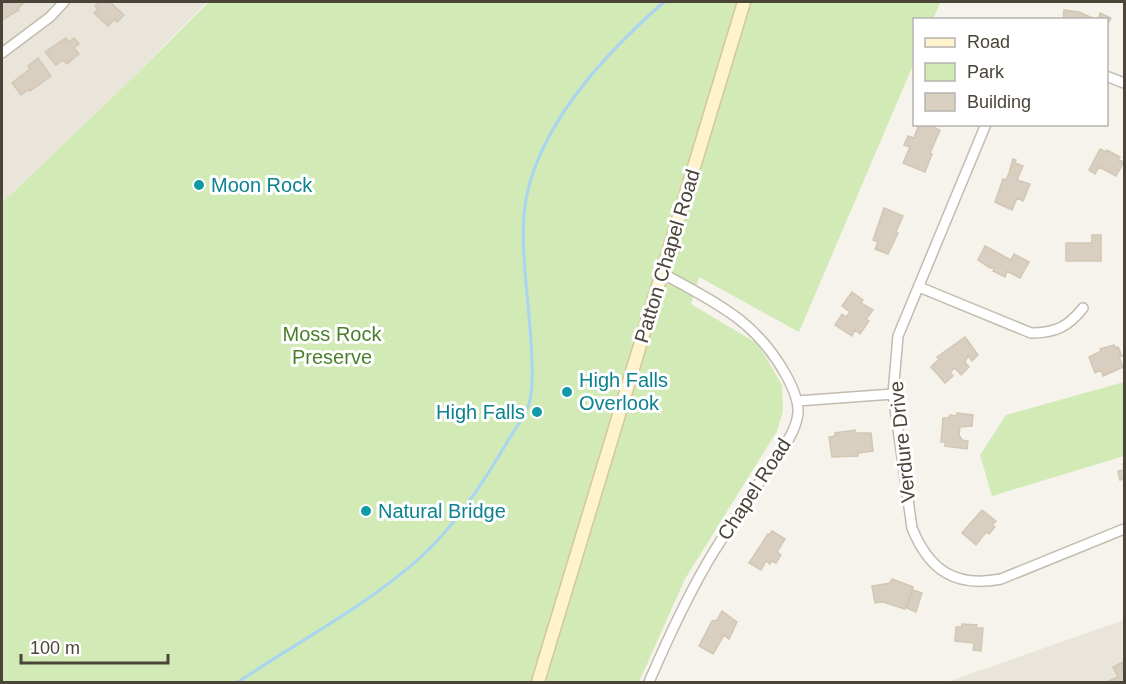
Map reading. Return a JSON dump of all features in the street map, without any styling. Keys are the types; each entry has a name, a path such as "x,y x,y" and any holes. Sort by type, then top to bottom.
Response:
{"street":[{"path":"2,53 50,16 64,2"},
{"name":"Patton Chapel Road","path":"538,682 744,2"},
{"path":"1108,76 1125,83"},
{"name":"Verdure Drive","path":"985,126 898,336 893,394 912,528 919,547 938,569 961,580 983,583 1000,579 1125,529"},
{"path":"662,273 721,306 751,327 778,361 791,384 797,401 893,394"},
{"path":"919,287 1031,333 1046,333 1057,329 1073,321 1083,308"},
{"name":"Chapel Road","path":"648,682 696,582 788,440 798,413 797,401"}],"shaded area":[{"path":"2,2 207,2 116,94 2,203"},
{"path":"1124,620 1124,682 947,682"}],"green space":[{"name":"Moss Rock Preserve","path":"209,2 946,2 940,3 933,18 913,18 913,65 799,332 699,277 691,304 758,344 782,385 783,411 777,431 685,579 639,682 2,682 2,203"},
{"path":"1124,382 1124,456 992,496 980,455 1006,415"}],"building":[{"path":"2,2 21,2 23,4 18,8 19,10 2,20"},
{"path":"99,2 110,2 124,15 117,22 115,19 108,26 94,13 98,9 95,6"},
{"path":"1064,10 1079,12 1092,18 1063,18"},
{"path":"1100,13 1111,18 1108,23 1108,18 1099,18"},
{"path":"66,38 69,42 74,38 79,44 74,48 79,54 67,64 63,60 56,65 45,52"},
{"path":"38,58 51,76 21,95 12,83 30,69 28,66"},
{"path":"918,126 931,126 940,130 925,172 903,163 910,147 904,145 908,136 914,138"},
{"path":"1100,149 1120,157 1118,160 1124,162 1116,176 1099,167 1095,174 1089,170"},
{"path":"1013,159 1016,160 1015,163 1023,166 1017,180 1030,184 1023,201 1017,198 1012,210 995,202"},
{"path":"884,208 903,216 888,254 875,249 878,242 873,240"},
{"path":"1092,235 1101,235 1101,261 1066,261 1066,243 1092,243"},
{"path":"985,246 1011,260 1014,254 1029,262 1020,278 1007,271 1005,277 993,271 995,268 990,268 978,260"},
{"path":"852,292 863,300 861,303 873,310 866,319 869,321 860,334 855,330 852,336 835,325 842,314 846,317 850,312 842,306"},
{"path":"965,337 978,355 972,361 968,356 965,362 969,367 961,375 955,368 950,372 953,376 945,383 931,367 939,359 937,357"},
{"path":"1114,345 1118,347 1122,356 1119,357 1123,367 1103,376 1101,370 1095,373 1089,357 1101,351 1100,349"},
{"path":"957,413 973,415 972,426 960,427 959,435 962,440 968,441 967,449 945,446 945,442 941,442 943,418 949,418 950,415 957,416"},
{"path":"855,430 855,433 871,433 873,451 858,453 858,456 832,457 829,437 835,436 835,433"},
{"path":"1124,470 1124,479 1120,480 1118,471"},
{"path":"982,510 996,521 992,525 995,527 989,534 986,532 976,545 962,533"},
{"path":"772,531 785,539 777,552 781,555 776,563 771,561 770,564 766,561 761,570 749,563"},
{"path":"892,579 913,587 905,609 883,602 875,603 872,586 890,583"},
{"path":"913,590 922,593 916,612 907,608"},
{"path":"722,611 737,622 729,639 724,635 713,654 699,646 712,621 717,620"},
{"path":"962,624 977,625 976,628 983,628 981,651 973,650 974,643 955,641 956,627 962,627"},
{"path":"1123,662 1124,682 1106,682 1118,677 1113,667"}],"waterway":[{"path":"238,682 355,608 400,575 421,557 455,520 495,463 528,407 531,397 532,352 523,228 528,190 537,163 549,136 582,86 622,41 664,2"}],"place":[{"name":"Moon Rock","path":"199,185"},
{"name":"High Falls Overlook","path":"567,392"},
{"name":"High Falls","path":"537,412"},
{"name":"Natural Bridge","path":"366,511"}]}
